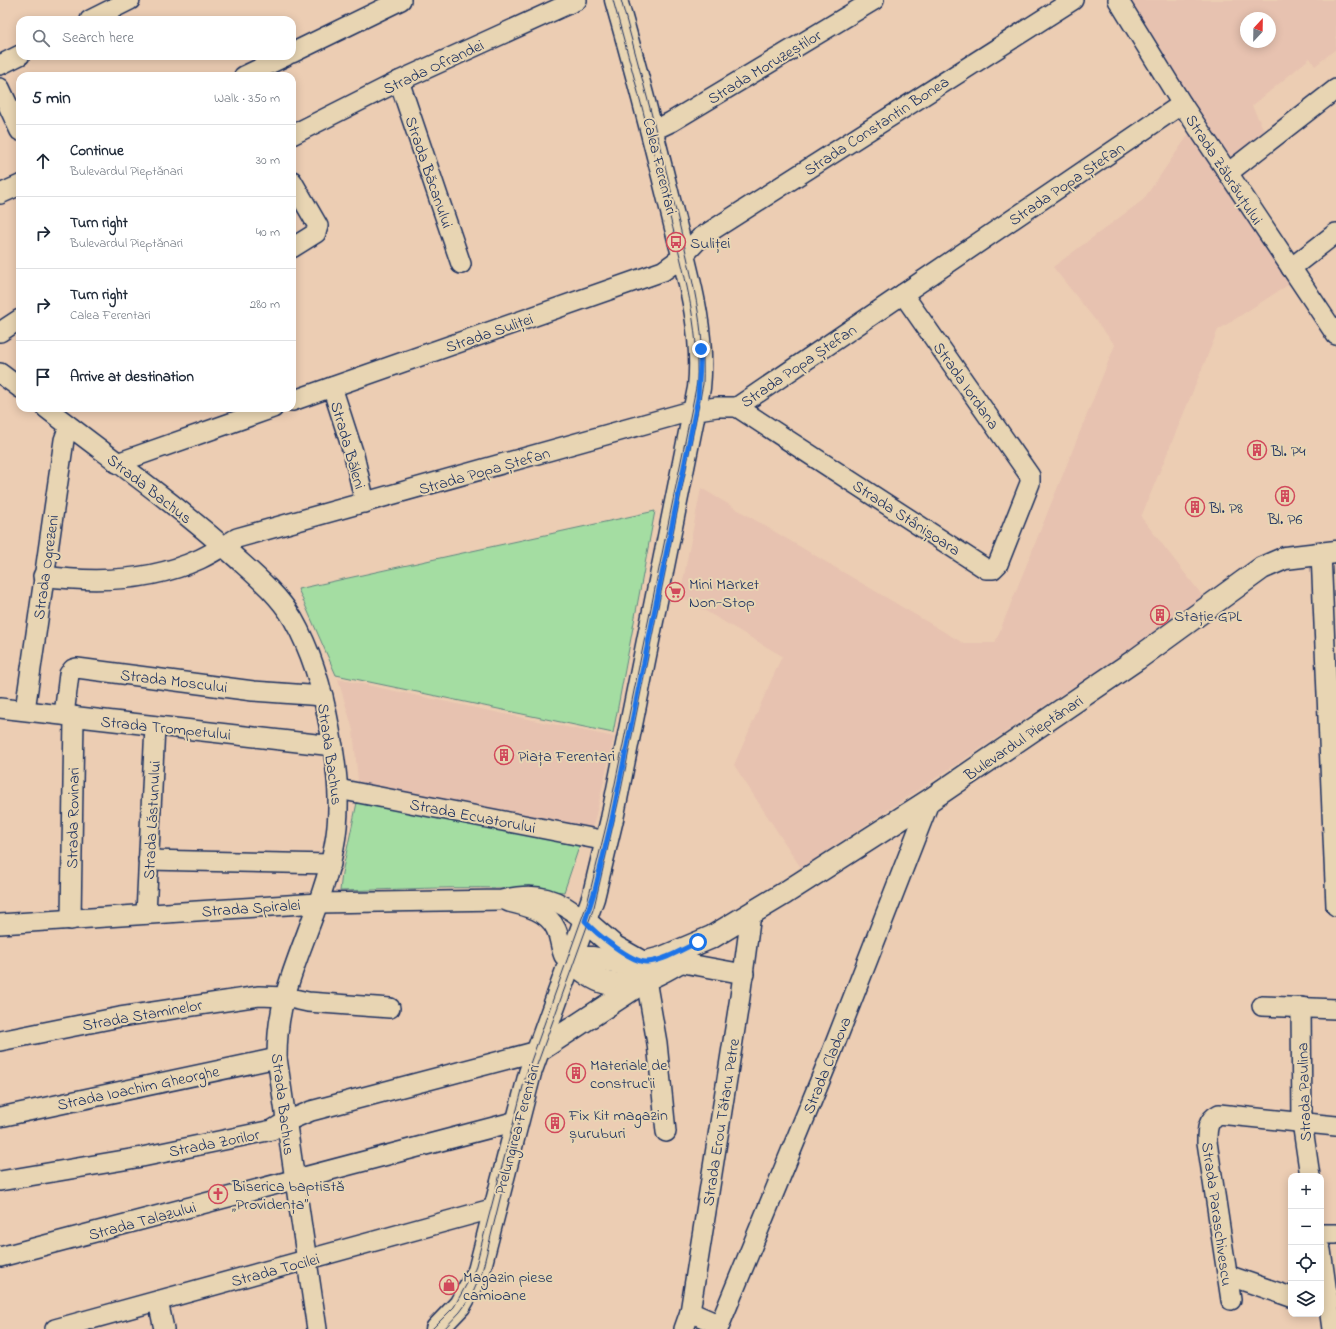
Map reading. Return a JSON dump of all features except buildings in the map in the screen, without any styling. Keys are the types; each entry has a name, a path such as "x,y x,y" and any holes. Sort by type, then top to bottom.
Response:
{"main road":[{"name":"Calea Ferentari","path":"585,921 595,890 607,841 695,410 700,378 700,334 694,298 652,130 616,0"},
{"name":"Bulevardul Pieptănari","path":"646,971 672,954 712,937 751,914 930,800 1137,659 1262,568 1285,558 1329,552"},
{"name":"Prelungirea Ferentari","path":"437,1329 460,1305 474,1282 483,1257 517,1121 538,1051 585,921"},
{"path":"538,1051 646,971 632,957 615,947 585,921"},
{"name":"Bulevardul Pieptănari","path":"571,960 576,958 593,958 632,965 646,971 678,962 702,947 712,937"}],"street":[{"path":"98,16 130,0"},
{"path":"296,51 401,0"},
{"name":"Strada Ofrandei","path":"296,133 399,81 577,0"},
{"name":"Strada Moruzeștilor","path":"652,130 671,122 874,0"},
{"name":"Strada Constantin Bonea","path":"683,256 700,238 1073,0"},
{"name":"Strada Zăbrăuțului","path":"1118,0 1182,104 1336,335"},
{"path":"0,65 16,57"},
{"path":"252,72 278,60"},
{"name":"Strada Băcanului","path":"399,81 461,264"},
{"path":"0,88 16,122"},
{"path":"1228,173 1336,89"},
{"name":"Strada Popa Ștefan","path":"43,576 93,580 150,574 200,559 237,538 365,504 695,410 717,407 737,407 1182,104"},
{"path":"0,194 16,187"},
{"path":"296,189 318,226 316,233 296,246"},
{"path":"1291,268 1336,233"},
{"name":"Strada Suliței","path":"296,400 664,271 683,256"},
{"name":"Strada Iordana","path":"903,294 1030,476"},
{"path":"0,332 16,322"},
{"path":"0,373 16,385"},
{"name":"Strada Băleni","path":"332,387 354,456 365,504"},
{"name":"Strada Stânișoara","path":"737,407 986,569 993,569 998,564 1030,483 1030,476"},
{"name":"Strada Bachus","path":"53,412 223,546 276,596 292,617 307,646 317,673 333,746 339,812 330,864 284,997 277,1040 277,1058 285,1122 308,1260 317,1329"},
{"path":"117,463 262,412"},
{"name":"Strada Ogrezeni","path":"25,710 43,576 64,440 69,426"},
{"path":"1329,552 1336,906"},
{"name":"Strada Moscului","path":"69,715 69,674 73,669 77,668 253,690 323,696"},
{"name":"Strada Trompetului","path":"0,708 333,746"},
{"name":"Strada Rovinari","path":"69,715 71,920"},
{"name":"Strada Lăstunului","path":"146,914 155,726"},
{"name":"Strada Ecuatorului","path":"338,789 607,841"},
{"name":"Strada Cladova","path":"719,1327 831,1054 930,800"},
{"path":"148,860 330,864"},
{"name":"Strada Spiralei","path":"0,924 318,902 502,900 516,896 532,896 552,899 570,909 585,921"},
{"name":"Strada Spiralei","path":"502,900 530,908 548,917 557,929 564,956 571,960"},
{"name":"Strada Erou Tătaru Petre","path":"687,1320 744,974 751,914"},
{"path":"678,962 744,974"},
{"path":"646,971 657,1043 666,1132"},
{"name":"Strada Staminelor","path":"0,1042 120,1017 259,996 284,997 308,1002 390,1008"},
{"path":"1262,1006 1336,1009"},
{"name":"Strada Paulina","path":"1301,1007 1302,1122 1310,1173"},
{"name":"Strada Zorilor","path":"0,1181 142,1157 245,1137 272,1130 285,1122 311,1111 538,1051"},
{"name":"Strada Ioachim Gheorghe","path":"0,1117 277,1058"},
{"name":"Strada Paraschivescu","path":"1231,1300 1207,1142 1207,1128 1212,1117 1219,1114 1302,1122"},
{"name":"Strada Talazului","path":"0,1257 517,1121"},
{"path":"1302,1122 1336,1126"},
{"name":"Strada Tocilei","path":"54,1329 495,1208"},
{"path":"1324,1234 1336,1234"},
{"path":"1324,1272 1332,1329"},
{"path":"1227,1275 1288,1296"},
{"path":"158,1301 164,1329"},
{"path":"687,1320 719,1327"}],"shaded area":[{"path":"1130,0 1336,0 1336,49 1315,66 1310,58 1252,106 1265,132 1233,161 1202,117"},
{"path":"1189,134 1291,283 1218,330 1141,517 1205,599 801,868 734,765 782,656 680,596 701,488 963,643 995,643 1115,345 1053,267 1143,200"},
{"name":"Piața Ferentari","path":"338,679 614,737 591,836 359,790 353,730"}],"green space":[{"path":"655,511 613,733 336,675 298,589"},
{"path":"358,798 581,841 564,892 508,888 424,888 340,891 342,873"}],"tram line":[{"path":"432,1329 454,1307 475,1269 526,1075 587,904 608,818 697,383 696,341 690,299 613,0"},
{"path":"444,1329 460,1312 471,1297 482,1272 519,1122 533,1076 594,907 621,790 703,384 702,343 693,283 665,167 621,0"}],"place":[{"name":"Suliței","path":"676,242"},
{"name":"Bl. P4","path":"1257,450"},
{"name":"Bl. P6","path":"1285,496"},
{"name":"Bl. P8","path":"1195,507"},
{"name":"Mini Market Non-Stop","path":"675,592"},
{"name":"Stație GPL","path":"1160,615"},
{"name":"Piața Ferentari","path":"504,755"},
{"name":"Materiale de construc'ii","path":"576,1073"},
{"name":"Fix Kit magazin șuruburi","path":"555,1123"},
{"name":"Biserica baptistă „Providența”","path":"218,1194"},
{"name":"Magazin piese camioane","path":"449,1285"}],"route":[{"path":"698,942 654,961 645,962 632,957 615,947 585,921 593,898 612,819 641,669 698,398 701,349"}]}
